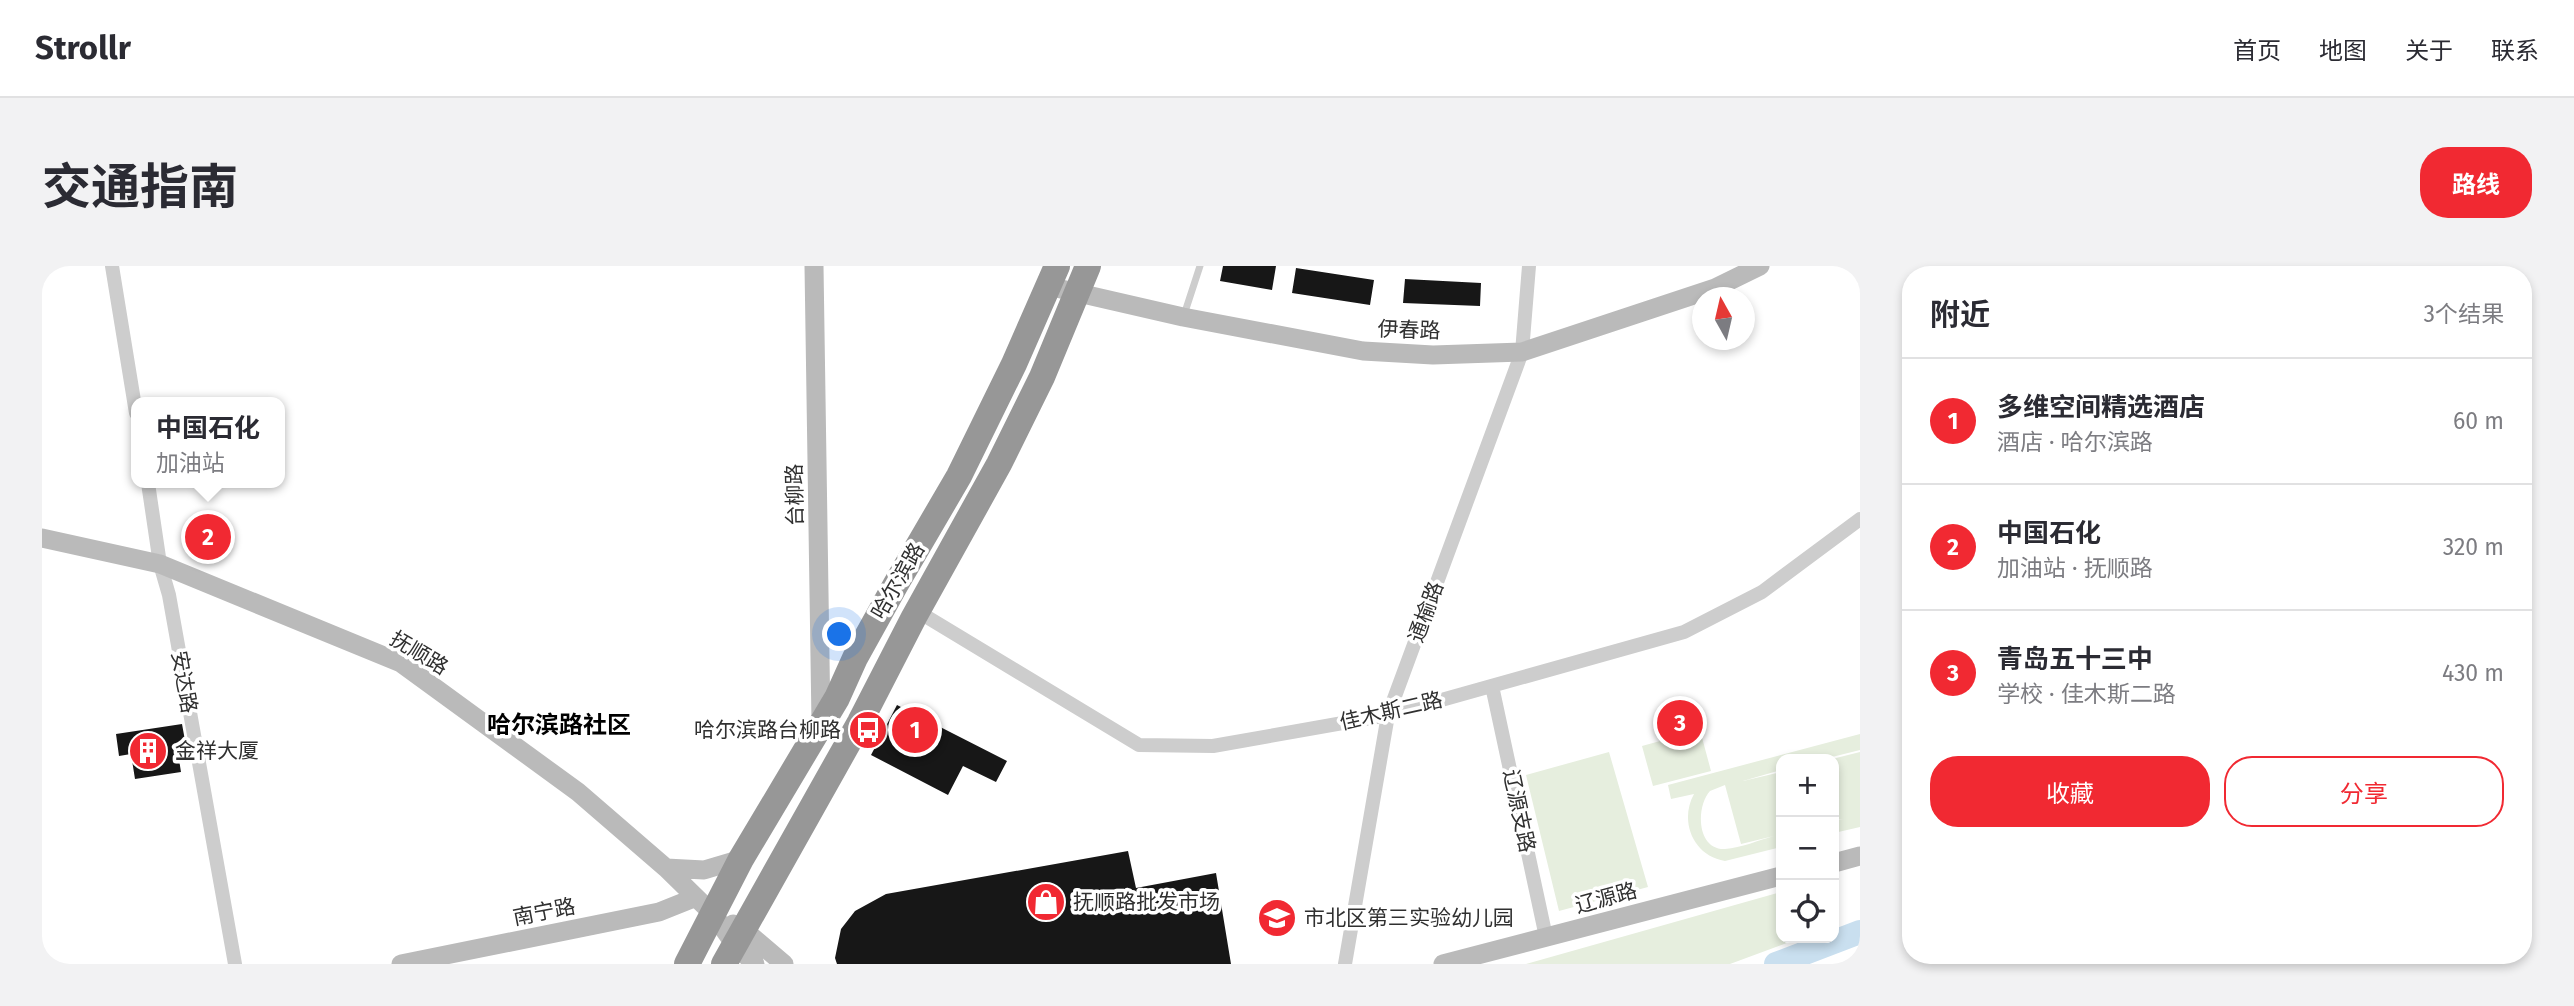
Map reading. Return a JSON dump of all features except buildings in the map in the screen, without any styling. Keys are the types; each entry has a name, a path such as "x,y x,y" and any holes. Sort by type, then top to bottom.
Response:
{"highway":[{"name":"哈尔滨路","path":"734,946 860,722 917,611 999,464 1042,377 1088,266"},
{"name":"哈尔滨路","path":"687,964 704,906 741,859 821,723 896,584 959,476 1014,364 1053,276"}],"street":[{"path":"112,266 134,397"},
{"name":"台柳路","path":"814,266 821,723"},
{"name":"通榆路","path":"1345,964 1388,715 1522,352 1529,266"},
{"name":"伊春路","path":"1053,276 1077,293 1183,317 1363,351 1433,355 1522,352 1715,288 1760,266"},
{"name":"安达路","path":"149,488 160,564 169,595 234,964"},
{"name":"佳木斯二路","path":"917,611 1139,745 1213,746 1388,715 1684,632 1762,592 1860,519"},
{"name":"抚顺路","path":"42,538 160,564 401,663 578,792 666,868 704,906 734,946 755,964"},
{"name":"辽源支路","path":"1492,686 1546,937"},
{"path":"1839,862 1860,856"},
{"path":"666,868 704,870 741,859"},
{"name":"辽源路","path":"1443,964 1776,877"},
{"name":"南宁路","path":"401,964 659,912 704,906"},
{"name":"抚顺路","path":"734,946 784,964"}],"lane":[{"path":"1183,317 1200,266"}],"green space":[{"path":"1700,730 1711,771 1653,786 1642,746"},
{"path":"1860,734 1860,750 1839,755 1785,754"},
{"path":"1609,752 1648,887 1559,911 1526,775"},
{"path":"1860,752 1860,827 1839,832 1839,820 1843,819 1839,819 1839,757"},
{"path":"1776,756 1776,771 1743,781 1776,773 1776,848 1725,861 1714,858 1697,845 1692,836 1688,815 1694,794 1671,799 1668,785","holes":["1725,785 1741,844 1774,836 1737,847 1715,847 1708,842 1701,826 1705,798 1710,791"]},
{"path":"1776,893 1776,943 1787,943 1730,964 1526,964"}],"waterway":[{"path":"1776,964 1860,932"}],"place":[{"name":"中国石化","path":"208,537"},
{"name":"青岛五十三中","path":"1680,723"},
{"name":"哈尔滨路台柳路","path":"868,730"},
{"name":"多维空间精选酒店","path":"915,730"},
{"name":"金祥大厦","path":"148,751"},
{"name":"抚顺路批发市场","path":"1046,902"},
{"name":"市北区第三实验幼儿园","path":"1277,918"}],"district":[{"name":"哈尔滨路社区","path":"559,725"}]}
